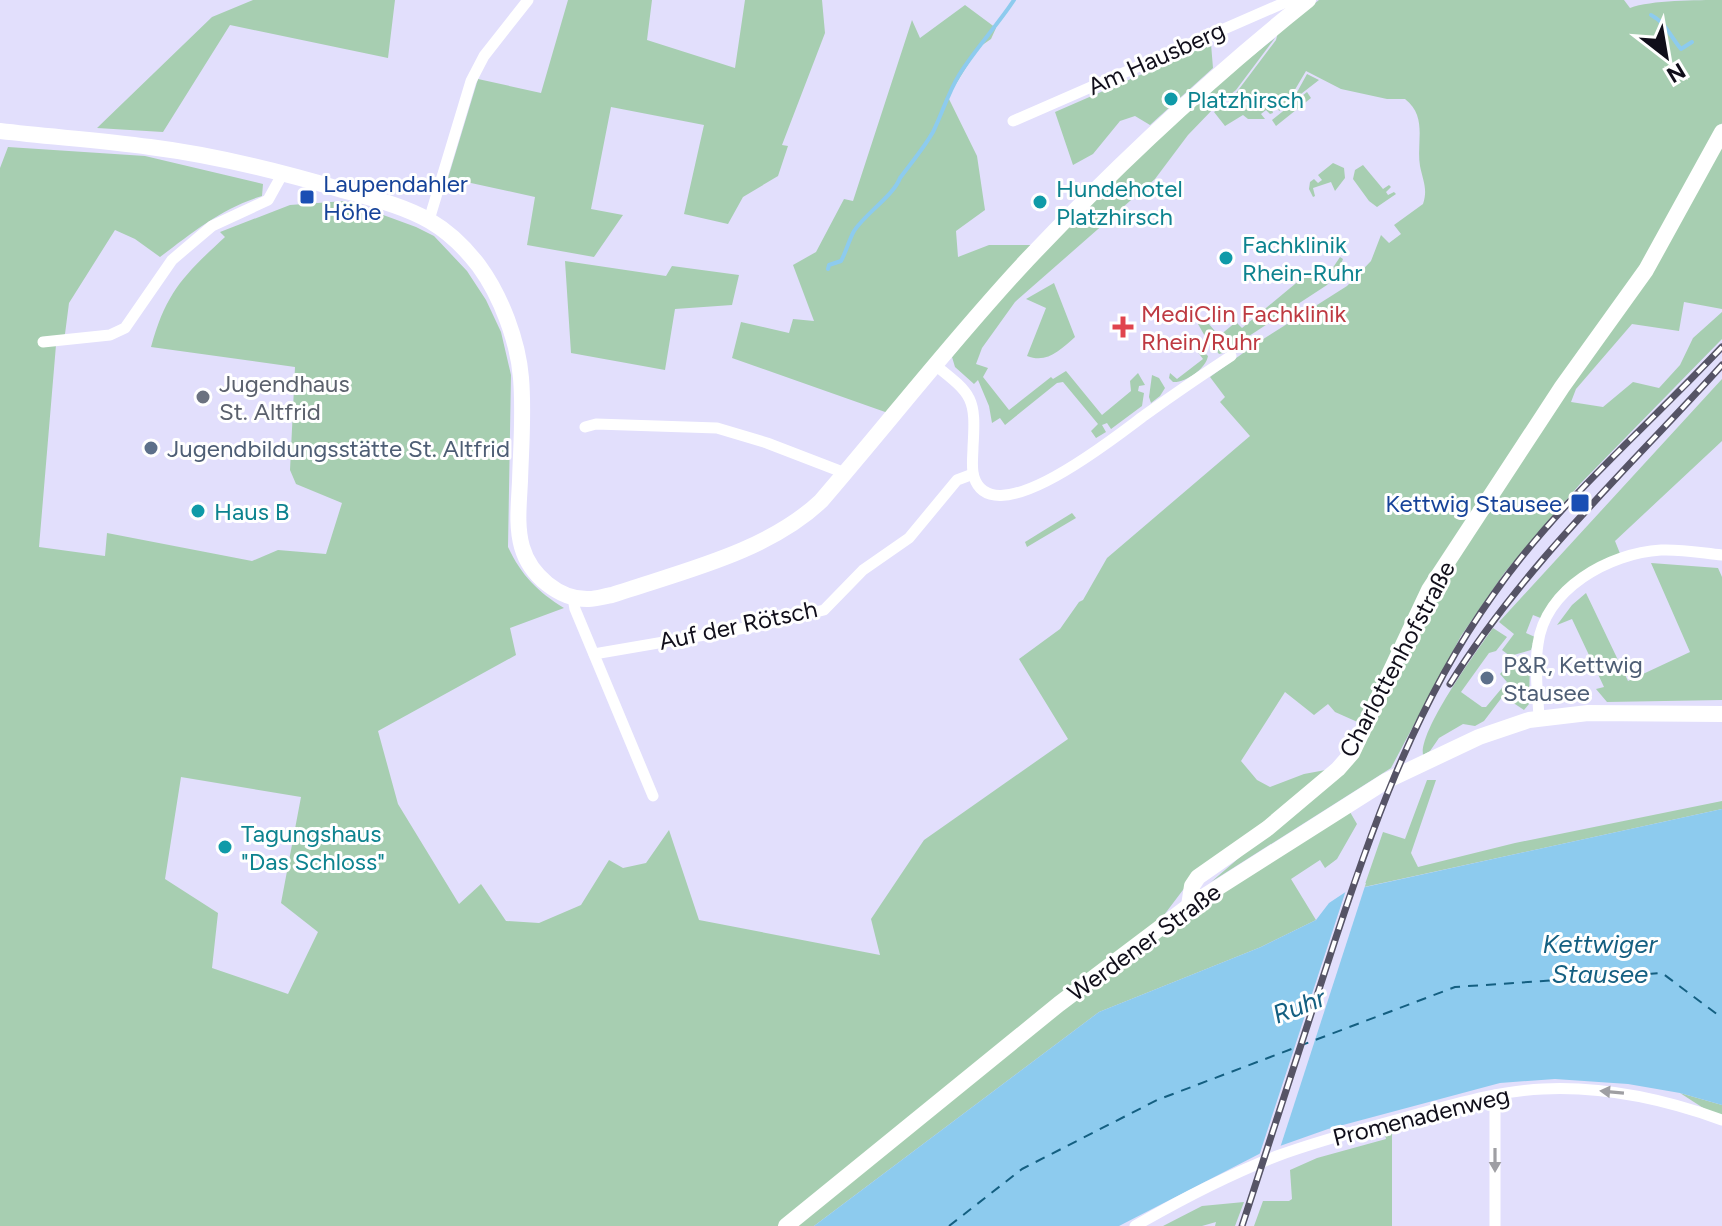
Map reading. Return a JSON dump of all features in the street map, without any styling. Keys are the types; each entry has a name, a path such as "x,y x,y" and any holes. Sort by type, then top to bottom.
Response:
{"main road":[{"path":"0,131 153,147 283,173 397,206 429,220 462,246 480,268 498,301 512,336 520,374 523,412 518,522 522,549 533,569 545,582 573,598 590,599 612,595 767,540 803,518 1026,261 1098,187 1200,91 1304,3"},
{"name":"Charlottenhofstraße","path":"1189,906 1192,886 1198,877 1268,828 1338,769 1352,753 1429,590 1562,387 1646,270 1722,132"},
{"name":"Werdener Straße","path":"786,1226 1059,1004 1189,906 1386,781 1479,737 1539,718 1603,713 1722,714"}],"street":[{"path":"429,220 471,81 484,56 528,0"},
{"name":"Am Hausberg","path":"1013,121 1286,2 1304,3"},
{"path":"43,342 103,336 125,328 172,260 212,226 268,200 283,173"},
{"path":"935,365 966,391 973,403 973,474 981,489 996,495 1017,493 1051,480 1231,356"},
{"path":"585,427 596,424 717,428 765,442 845,473"},
{"name":"Auf der Rötsch","path":"594,654 757,626 824,610 863,570 909,538 957,480 973,474"},
{"path":"1539,718 1537,654 1540,635 1547,617 1576,583 1602,566 1638,554 1660,550 1722,555"},
{"path":"573,598 618,718 653,796"},
{"name":"Promenadenweg","path":"1135,1226 1175,1203 1276,1156 1391,1121 1495,1095 1545,1089 1626,1094 1663,1100 1722,1120"},
{"path":"1495,1095 1495,1226"}],"green space":[{"path":"253,0 395,0 388,58 230,25 163,132 97,128 212,17"},
{"path":"568,0 652,0 647,40 735,68 745,0 822,0 825,33 782,145 788,146 778,176 743,197 728,224 684,214 704,125 611,107 591,209 623,215 594,257 527,245 535,197 448,178 478,79 541,93"},
{"path":"1319,0 1624,0 1630,8 1662,2 1722,0 1722,123 1668,226 1472,515 1362,724 1335,712 1328,704 1314,715 1285,692 1241,761 1257,780 1270,787 1304,774 1331,769 1192,878 1158,923 783,1226 0,1226 0,168 8,147 145,156 263,184 262,196 221,214 160,257 135,239 115,230 69,303 65,334 56,345 39,547 105,556 107,533 252,561 278,550 326,554 342,503 296,484 290,470 295,367 151,347 170,298 198,262 225,237 220,232 290,205 345,201 416,227 434,236 467,271 486,300 501,332 511,375 508,547 531,582 564,608 510,628 516,655 378,731 398,804 459,904 481,884 506,921 539,923 581,905 609,860 623,868 646,863 669,830 699,920 880,955 871,919 924,840 1068,739 1019,659 1060,629 1083,600 1107,558 1250,436 1220,402 1225,397 1210,377 1347,286 1371,261 1381,235 1389,243 1401,234 1394,225 1423,204 1425,189 1419,157 1419,122 1405,99 1387,99 1341,89 1306,71 1293,93 1227,105 1276,40 1278,32","holes":["181,777 301,797 281,903 318,932 288,994 212,968 218,913 165,879"]},
{"path":"965,5 996,28 991,39 978,48 948,97 977,156 985,210 956,231 958,257 989,245 1032,245 888,413 732,358 741,322 789,333 793,319 814,321 793,265 816,252 844,199 853,201 912,20 920,38"},
{"path":"1275,38 1236,90 1188,135 1155,179 1015,302 982,348 976,364 988,368 983,377 1009,410 1051,377 1053,379 1066,371 1102,415 1131,391 1130,381 1138,373 1145,385 1139,386 1138,391 1144,393 1142,406 1111,429 1107,423 1102,425 1106,432 1096,438 1091,431 1098,424 1063,382 1057,383 1005,425 1000,418 992,423 989,406 978,380 974,384 955,367 952,357 1026,271 1126,170 1209,92"},
{"path":"1211,44 1213,68 1150,125 1135,116 1120,121 1093,154 1073,165 1055,112"},
{"path":"1307,74 1319,80 1279,111 1276,101 1296,94"},
{"path":"1307,92 1311,98 1276,126 1272,120"},
{"path":"1270,102 1273,113 1266,110 1261,114 1265,119 1248,119 1243,115 1225,126 1214,112 1218,109"},
{"path":"1722,143 1722,309 1684,302 1679,331 1632,324 1576,389 1571,402 1603,407 1633,382 1659,388 1680,365 1693,338 1722,312 1722,339 1580,484 1505,572 1461,636 1391,768 1211,882 1347,765 1432,593"},
{"path":"1333,163 1344,168 1345,178 1335,191 1331,182 1313,188 1313,197 1310,182 1322,180 1318,175"},
{"path":"1363,165 1383,189 1389,185 1391,187 1386,192 1388,195 1396,194 1377,207 1353,179 1355,170"},
{"path":"1340,257 1343,259 1337,274 1327,285 1223,353 1219,354 1198,324 1204,318 1219,336 1236,322 1242,328 1313,269 1321,279 1328,275"},
{"path":"565,261 666,276 672,266 739,275 732,305 675,309 665,370 571,353"},
{"path":"1054,283 1075,337 1047,357 1027,356 1046,308 1026,299"},
{"path":"1200,349 1208,356 1203,366 1189,378 1173,382 1169,378 1170,373 1177,379 1203,359 1197,351"},
{"path":"1152,375 1159,378 1165,388 1151,403 1149,397"},
{"path":"1722,379 1722,441 1615,541 1621,556 1601,564 1543,619 1533,615 1526,633 1535,637 1531,650 1510,656 1502,650 1514,634 1499,622"},
{"path":"1072,513 1076,518 1027,547 1025,542"},
{"path":"1651,563 1718,568 1722,577 1722,700 1607,702 1596,689 1604,687 1572,619 1557,625 1586,593 1628,681 1690,652"},
{"path":"1493,628 1507,637 1496,651 1489,653 1461,692 1486,707 1507,682 1500,674 1514,664 1530,660 1529,704 1524,710 1503,696 1484,721 1475,726 1463,724 1439,738 1423,755 1424,743 1439,710"},
{"path":"1427,780 1436,780 1411,853 1418,867 1515,843 1722,801 1722,809 1364,887 1383,832 1405,839"},
{"path":"1350,812 1357,824 1337,859 1325,868 1320,860 1291,879 1316,920 1261,947 1099,1012 814,1226 795,1226 1059,1009 1194,911"},
{"path":"1680,1093 1722,1105 1722,1117 1711,1113"},
{"path":"1392,1128 1392,1226 1254,1226 1263,1201 1292,1199 1290,1170 1317,1158 1386,1139 1384,1131"},
{"path":"1244,1202 1235,1226 1215,1226 1216,1222 1202,1226 1163,1226 1202,1206"}],"water":[{"name":"Kettwiger Stausee","path":"1722,809 1722,1105 1680,1093 1628,1084 1555,1079 1500,1083 1328,1129 1263,1152 1119,1226 814,1226 1099,1012 1261,947 1316,920 1329,903 1347,891"}],"pier":[{"path":"1366,883 1279,1151 1258,1159 1347,887"}],"waterway":[{"path":"828,269 829,265 841,261 854,231 892,191 926,144 959,75 1014,0"},
{"path":"1651,15 1664,26 1681,49 1692,42"}],"ferry route":[{"path":"949,1226 1022,1169 1157,1100 1455,987 1662,973 1722,1018"}],"railway":[{"path":"1242,1226 1376,822 1439,682 1493,595 1545,529 1722,347"},
{"path":"1450,684 1479,640 1544,558 1722,365"}],"place":[{"name":"Platzhirsch","path":"1171,99"},
{"name":"Laupendahler Höhe","path":"307,197"},
{"name":"Hundehotel Platzhirsch","path":"1040,202"},
{"name":"Fachklinik Rhein-Ruhr","path":"1226,258"},
{"name":"MediClin Fachklinik Rhein/Ruhr","path":"1123,327"},
{"name":"Jugendhaus St. Altfrid","path":"203,397"},
{"name":"Jugendbildungsstätte St. Altfrid","path":"151,448"},
{"name":"Kettwig Stausee","path":"1580,503"},
{"name":"Haus B","path":"198,511"},
{"name":"P&R, Kettwig Stausee","path":"1487,678"},
{"name":"Tagungshaus \"Das Schloss\"","path":"225,847"}],"water label":[{"name":"Ruhr","path":"1299,1006"}]}
